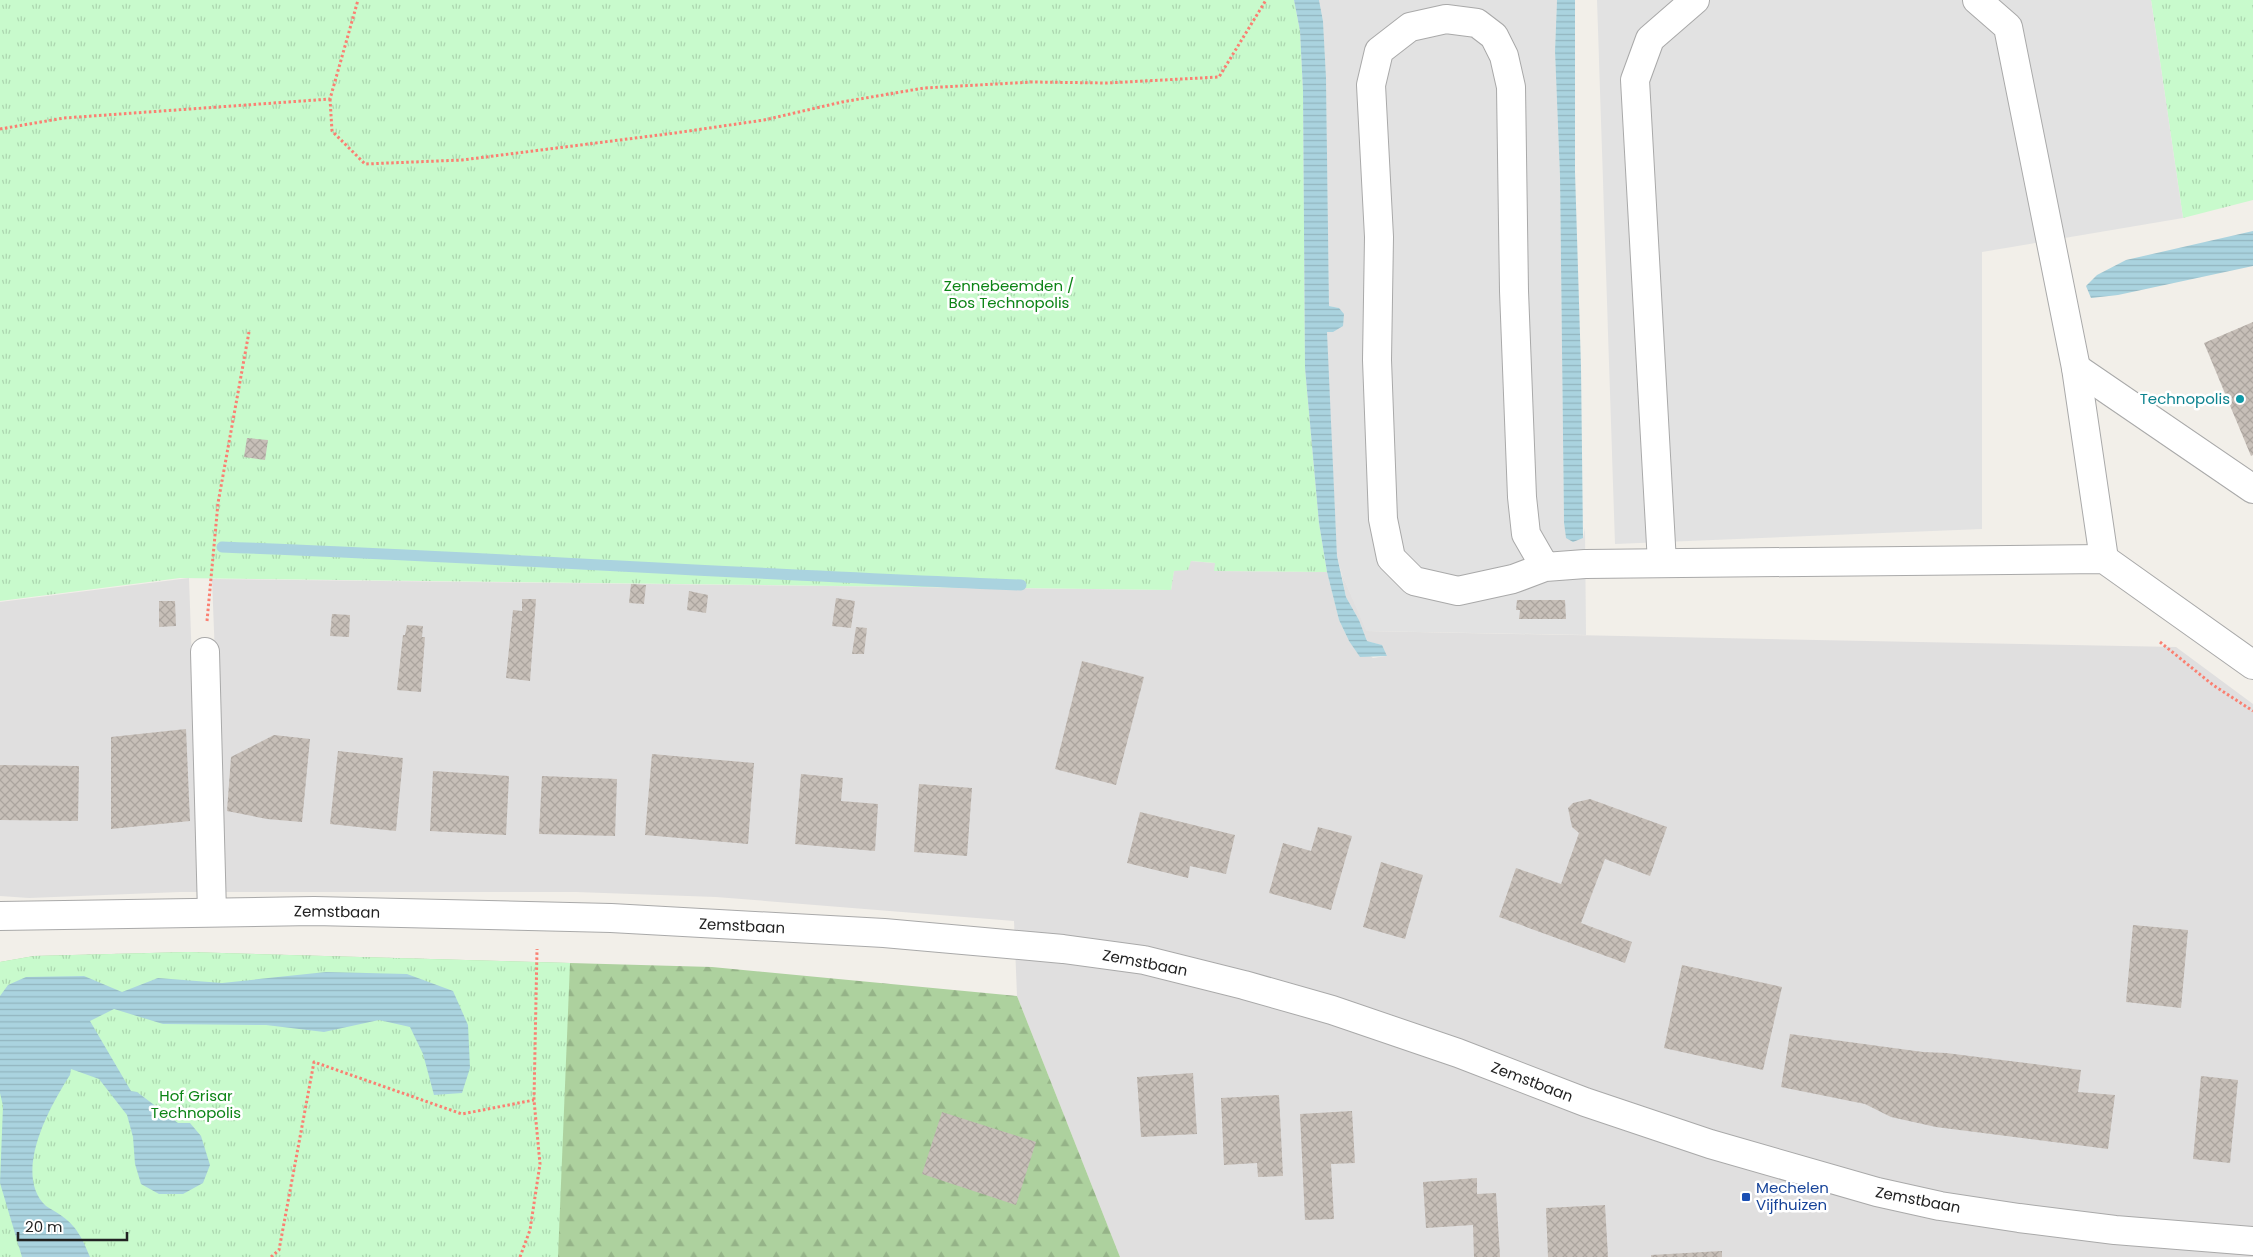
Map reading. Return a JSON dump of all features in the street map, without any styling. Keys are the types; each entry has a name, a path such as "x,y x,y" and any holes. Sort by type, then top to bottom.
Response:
{"street":[{"path":"1662,563 1635,80 1650,39 1695,0"},
{"path":"1977,0 2008,27 2076,368 2104,558"},
{"path":"1545,567 1526,534 1522,497 1514,291 1511,87 1504,56 1494,36 1477,24 1446,19 1410,28 1379,51 1371,85 1379,237 1377,360 1383,519 1391,558 1414,581 1458,591 1513,579 1545,567 1585,564 2104,558 2253,665"},
{"path":"2076,368 2253,490"},
{"path":"205,652 212,912"},
{"name":"Zemstbaan","path":"0,916 314,911 538,916 884,933 1063,949 1144,960 1244,985 1332,1010 1458,1053 1620,1114 1710,1144 1878,1192 1940,1206 2019,1218 2115,1230 2253,1241"}],"path":[{"path":"358,0 330,99 332,131 365,164 462,160 764,120 842,102 924,88 1032,82 1107,83 1219,77 1266,0"},
{"path":"0,129 64,118 330,99"},
{"path":"205,652 218,503 249,332"},
{"path":"2160,642 2214,685 2253,711"},
{"path":"520,1257 530,1230 540,1164 534,1100 538,916"},
{"path":"271,1257 280,1250 314,1062 462,1114 534,1100"}],"shaded area":[{"path":"1319,0 1557,0 1555,51 1560,177 1564,523 1566,538 1583,538 1585,528 1586,635 1366,631 1341,572 1337,556 1327,349 1327,332 1339,308 1329,306 1326,77 1323,21"},
{"path":"1597,0 2151,0 2183,218 1982,252 1982,529 1615,544"},
{"path":"1190,561 1215,563 1215,571 1327,572 1339,620 1349,641 1373,658 1387,656 1381,645 1367,641 1359,620 1346,597 1341,572 1367,631 2176,647 2253,704 2253,1257 1120,1257 1017,996 1014,921 716,897 576,892 180,892 29,898 0,896 0,602 189,578 199,865 223,865 212,579 1171,590 1174,570 1188,570"}],"green space":[{"name":"Zennebeemden / Bos Technopolis","path":"0,0 1294,0 1300,31 1303,91 1305,368 1319,523 1327,572 1214,571 1215,563 1191,561 1188,570 1174,571 1171,590 180,578 0,601"},
{"path":"2151,0 2253,0 2253,200 2183,218"},
{"path":"188,952 712,967 1017,996 1120,1257 0,1257 0,962 34,956"},
{"name":"Hof Grisar Technopolis","path":"188,952 570,963 558,1257 0,1257 0,962 34,956"}],"water":[{"path":"1294,0 1319,0 1323,21 1326,77 1329,306 1339,308 1344,314 1343,326 1333,332 1327,332 1337,556 1346,597 1359,620 1367,641 1382,645 1387,656 1360,657 1349,641 1339,620 1327,572 1319,523 1305,368 1303,91 1300,31"},
{"path":"1557,0 1575,0 1575,172 1581,367 1583,538 1573,542 1566,538 1564,523 1560,177 1555,51"},
{"path":"2253,231 2253,266 2118,295 2091,298 2086,286 2097,275 2126,260"},
{"path":"326,972 407,974 453,991 468,1025 470,1068 462,1093 434,1095 423,1054 410,1027 379,1020 324,1032 266,1025 163,1024 114,1009 90,1021 131,1091 137,1092 178,1123 190,1123 201,1136 210,1165 203,1183 183,1194 159,1194 141,1184 135,1164 133,1137 127,1115 99,1079 71,1069 70,1075 53,1104 38,1140 33,1159 33,1176 36,1192 46,1206 75,1228 90,1257 22,1257 0,1183 3,1106 0,1093 0,996 8,985 26,977 84,976 122,992 158,978 222,983"}],"building":[{"name":"Technopolis","path":"2253,322 2253,455 2251,456 2204,343"},
{"path":"247,438 268,440 265,460 244,457"},
{"path":"631,584 646,585 644,604 629,603"},
{"path":"689,591 708,595 706,613 687,610"},
{"path":"836,598 855,601 851,628 832,626"},
{"path":"522,599 536,599 530,681 506,678 513,610 522,611"},
{"path":"1517,600 1565,600 1566,619 1519,619 1520,610 1516,610"},
{"path":"159,601 175,601 176,626 159,627"},
{"path":"332,614 350,615 349,637 330,636"},
{"path":"407,625 423,626 422,637 425,637 421,692 397,690 403,635 405,635"},
{"path":"856,627 867,628 864,654 852,654"},
{"path":"1082,661 1144,677 1116,785 1055,769"},
{"path":"186,729 190,821 111,829 111,737"},
{"path":"274,735 310,739 302,822 267,819 227,811 231,757"},
{"path":"338,751 403,758 396,831 330,824"},
{"path":"652,754 754,763 748,844 645,835"},
{"path":"0,765 79,766 78,821 0,820"},
{"path":"433,771 509,776 506,835 430,831"},
{"path":"801,774 843,778 841,801 878,804 875,851 795,844"},
{"path":"542,776 617,779 615,836 539,834"},
{"path":"919,784 972,788 967,856 914,852"},
{"path":"1590,799 1667,827 1650,876 1605,859 1581,923 1632,942 1625,963 1499,917 1516,868 1561,884 1579,833 1572,827 1568,808 1573,803"},
{"path":"1140,812 1235,835 1226,874 1190,866 1188,878 1127,863"},
{"path":"1318,827 1352,836 1331,910 1269,893 1283,843 1311,851"},
{"path":"1381,862 1423,875 1405,939 1363,927"},
{"path":"2133,925 2188,930 2181,1008 2126,1002"},
{"path":"1682,965 1782,987 1763,1070 1664,1048"},
{"path":"1790,1034 1923,1052 1946,1053 2081,1070 2078,1092 2115,1095 2108,1149 1936,1127 1891,1117 1865,1104 1781,1087"},
{"path":"1193,1073 1197,1134 1141,1137 1137,1077"},
{"path":"2201,1076 2238,1080 2230,1163 2193,1159"},
{"path":"1279,1095 1283,1176 1258,1177 1257,1163 1224,1165 1221,1098"},
{"path":"1352,1111 1355,1163 1331,1164 1334,1219 1305,1220 1300,1114"},
{"path":"942,1112 1036,1142 1016,1205 922,1174"},
{"path":"1477,1178 1477,1194 1496,1193 1500,1257 1474,1257 1473,1225 1426,1228 1423,1182"},
{"path":"1605,1205 1608,1257 1548,1257 1546,1208"},
{"path":"1722,1251 1722,1257 1651,1257 1651,1255"}],"waterway":[{"path":"222,547 1021,585"}],"place":[{"name":"Technopolis","path":"2240,399"},
{"name":"Mechelen Vijfhuizen","path":"1746,1197"}]}
